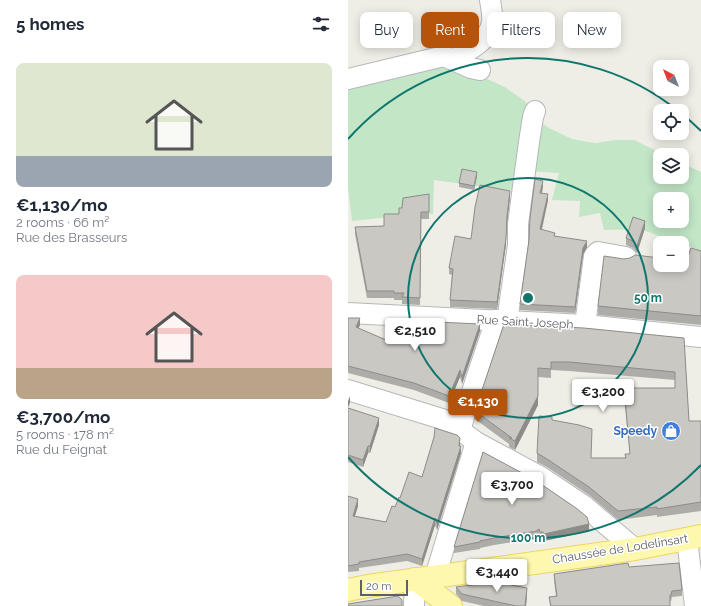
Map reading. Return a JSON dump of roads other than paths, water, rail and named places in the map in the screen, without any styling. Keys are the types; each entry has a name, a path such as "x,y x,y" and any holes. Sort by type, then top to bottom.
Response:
{"main road":[{"name":"Chaussée de Lodelinsart","path":"348,590 635,549 694,537"},
{"path":"425,578 451,606"}],"street":[{"path":"453,60 479,44 489,33 493,21 490,0"},
{"path":"348,79 444,56 471,68 480,70"},
{"path":"460,430 477,376 502,321 518,245 518,224 528,142 535,111"},
{"path":"585,325 594,256 598,252 626,257"},
{"name":"Rue Saint-Joseph","path":"348,313 585,325 701,337"},
{"path":"348,390 442,419 476,442 541,477 583,504 635,549"},
{"path":"414,606 476,442"},
{"path":"694,537 695,606"}],"place":[{"name":"Speedy","path":"671,431"}]}
